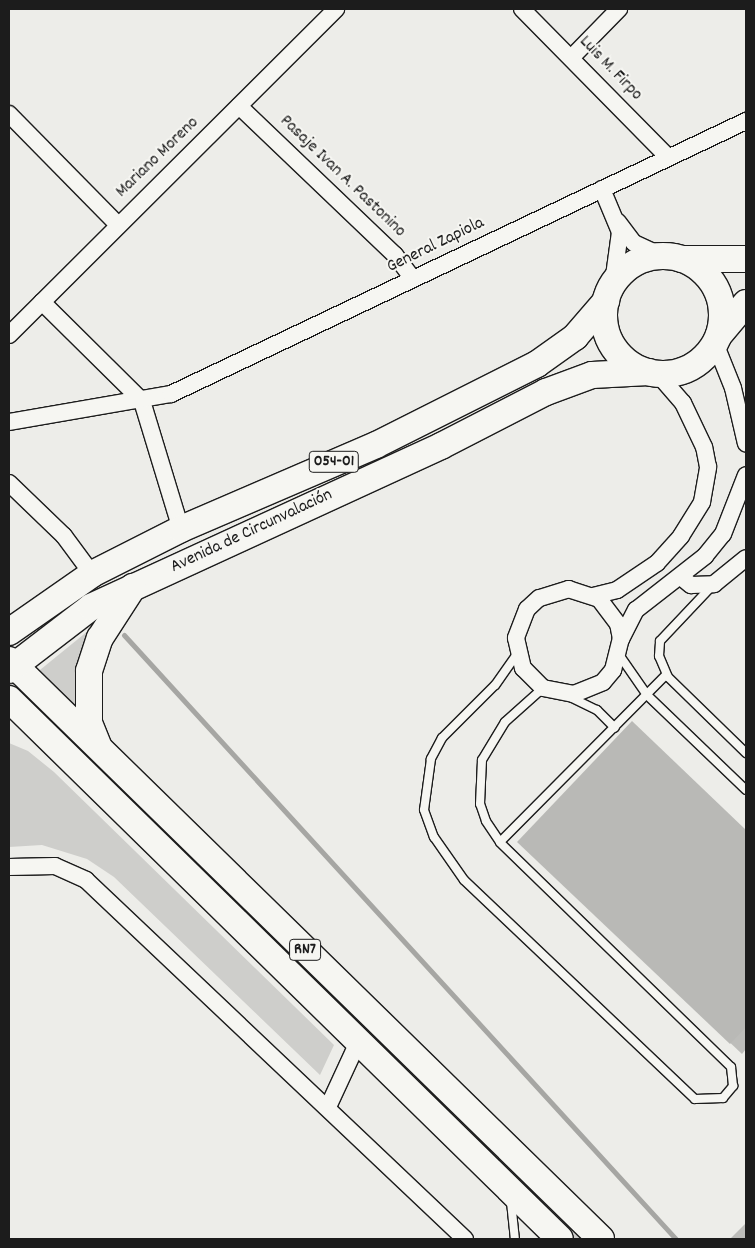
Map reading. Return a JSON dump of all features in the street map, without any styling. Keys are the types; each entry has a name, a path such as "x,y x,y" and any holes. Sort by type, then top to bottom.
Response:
{"highway":[{"name":"Avenida de Circunvalación","path":"9,632 47,603 92,574 181,529 376,445 536,364 575,336 609,292 643,259 672,257 746,259"},
{"path":"672,257 712,281 721,299 717,339"},
{"path":"609,292 609,339 620,355 653,372"},
{"name":"Avenida de Circunvalación","path":"10,665 91,607 441,446 546,392 592,375 653,372 692,366 746,304"},
{"path":"99,748 89,723 89,671 100,638 133,587"},
{"path":"9,608 47,603"},
{"name":"RN7","path":"10,665 99,748 602,1239"},
{"name":"RN7","path":"9,698 50,741 560,1239"},
{"path":"9,727 50,741"}],"street":[{"name":"Mariano Moreno","path":"9,335 336,9"},
{"name":"Luis M. Firpo","path":"522,9 668,157"},
{"path":"571,58 619,9"},
{"name":"Pasaje Ivan A. Pastonino","path":"240,106 395,255 413,279"},
{"path":"9,114 118,225"},
{"name":"General Zapiola","path":"9,422 142,401 171,394 746,121"},
{"path":"602,189 620,232 609,292"},
{"path":"616,219 634,243 672,257"},
{"path":"42,302 142,401 181,529"},
{"path":"717,339 733,388 746,444"},
{"path":"593,596 617,590 656,563 681,536 702,502 708,467 704,447 683,403 653,372"},
{"path":"620,647 610,610 593,596 569,589 539,598 519,623 517,654 532,679 551,691 590,690 603,682 641,606 681,577 723,534 746,475"},
{"path":"9,483 64,536 92,574"},
{"path":"681,577 691,585 714,584 746,558"},
{"path":"9,867 55,866 86,880 328,1107 465,1239"},
{"path":"328,1107 358,1042"}],"lane":[{"path":"714,584 660,641 659,656 668,676 746,753"},
{"path":"620,647 629,675 647,695 746,790"},
{"path":"517,654 494,685 442,738 431,760 424,810 434,838 464,880 695,1100 723,1098 733,1086 731,1067 500,842 480,804 482,760 505,722 551,691 583,701 614,728"},
{"path":"500,842 668,676"},
{"path":"510,1192 515,1239"}],"shaded area":[{"path":"99,622 83,652 74,711 35,674"},
{"path":"21,701 93,766 120,782 591,1239 574,1239"},
{"path":"9,743 28,751 54,772 334,1045 320,1075 114,877 87,859 42,845 9,847"}],"building":[{"path":"632,721 746,830 746,1027 730,1044 517,842"}],"waterway":[{"path":"124,635 676,1239"}]}
